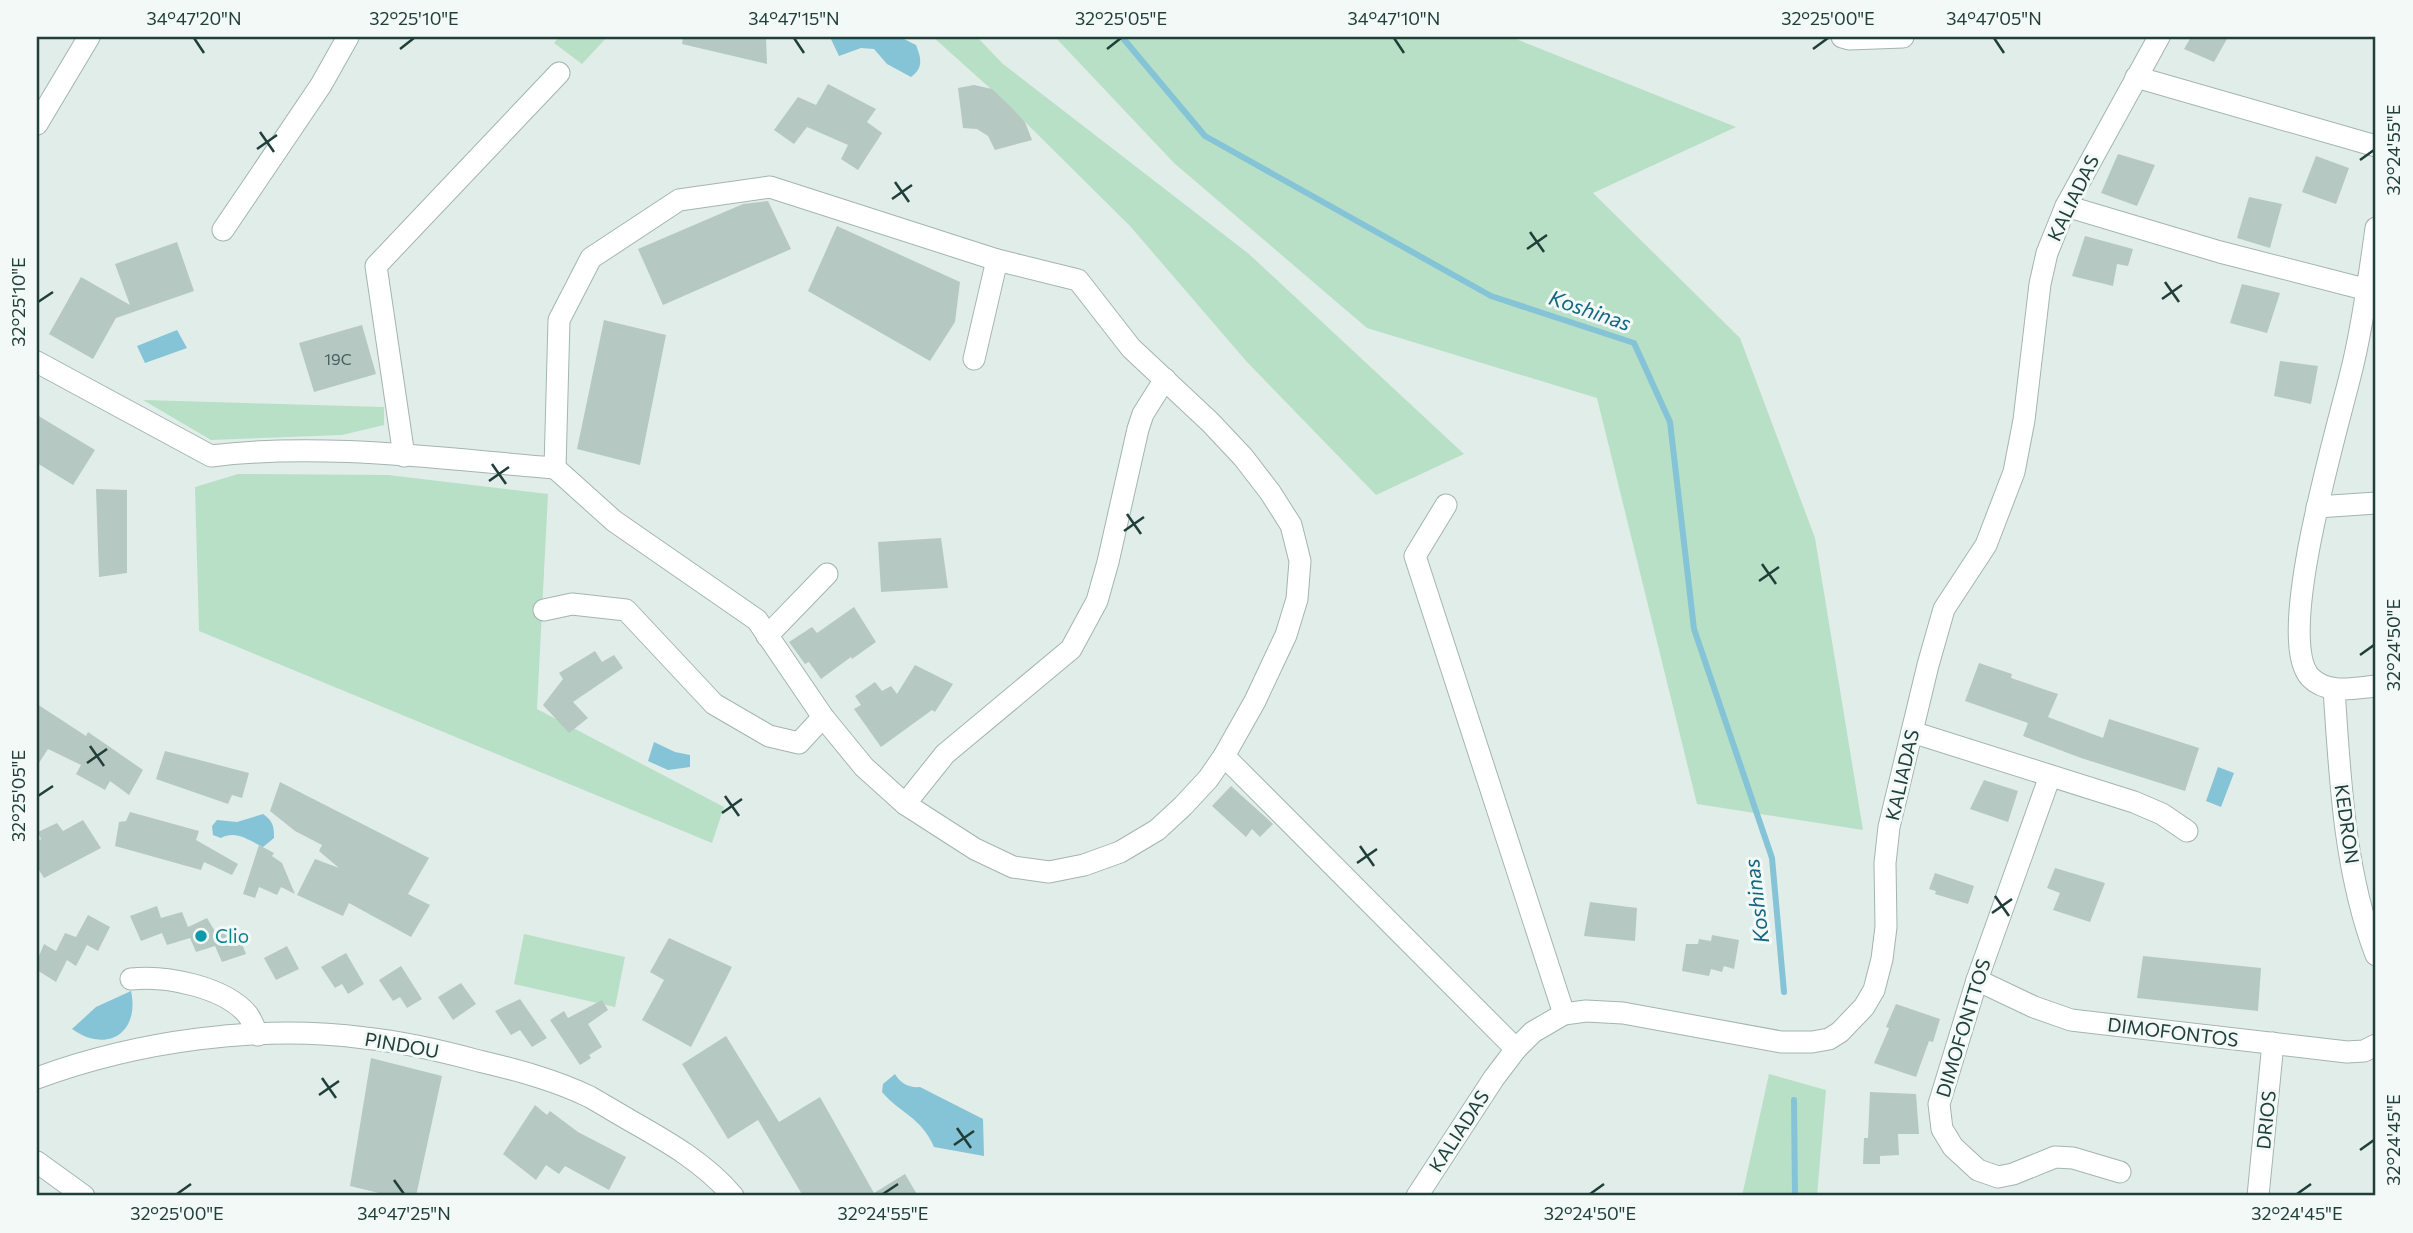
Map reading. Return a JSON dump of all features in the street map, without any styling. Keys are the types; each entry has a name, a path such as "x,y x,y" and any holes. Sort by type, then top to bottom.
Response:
{"street":[{"path":"37,124 89,37"},
{"path":"223,230 321,85 348,37"},
{"path":"1842,37 1903,37"},
{"name":"KALIADAS","path":"1417,1196 1516,1049 1533,1032 1564,1014 1586,1011 1623,1013 1781,1042 1812,1042 1829,1039 1840,1032 1864,1007 1874,990 1882,959 1886,927 1885,863 1889,827 1944,609 1986,545 2014,472 2024,420 2040,284 2047,253 2066,206 2159,37"},
{"path":"404,456 376,266 559,73"},
{"path":"2136,78 2376,146"},
{"path":"37,362 211,456 242,452 404,456 555,468 614,521 757,620 823,717 864,766 905,804 937,826 1013,867 1049,872 1120,852 1157,830 1183,806 1224,757 1255,702 1286,635 1297,599 1300,561 1290,525 1270,492 1218,430 1131,348 1077,280 998,260 770,187 679,200 591,258 559,320 555,468"},
{"path":"2066,206 2256,262 2368,290"},
{"path":"2376,228 2368,290 2354,361 2317,507 2306,567 2299,650 2310,677 2333,689 2376,686"},
{"path":"974,359 998,260"},
{"path":"905,804 945,754 1071,649 1097,601 1143,414 1165,379"},
{"path":"2317,507 2376,503"},
{"path":"1446,505 1415,556 1564,1014"},
{"path":"767,636 827,574"},
{"path":"544,610 572,604 626,610 714,704 769,736 799,743 823,717"},
{"name":"KEDRON","path":"2333,689 2343,813 2360,903 2376,955"},
{"path":"1912,732 2134,802 2162,814 2188,831"},
{"path":"1224,757 1516,1049"},
{"name":"DIMOFONTTOS","path":"2050,776 1978,979 1939,1104 1942,1129 1953,1147 1978,1170 1997,1177 2013,1174 2055,1157 2073,1158 2120,1172"},
{"path":"131,979 164,979 208,990 232,1002 249,1016 258,1035"},
{"name":"DIMOFONTOS","path":"1978,979 2034,1007 2071,1020 2347,1052 2364,1051 2376,1045"},
{"name":"PINDOU","path":"37,1078 121,1053 179,1042 258,1035 301,1033 364,1037 424,1047 555,1083 589,1097 677,1149 706,1170 733,1196"},
{"name":"DRIOS","path":"2258,1196 2273,1043"},
{"path":"37,1162 84,1196"}],"green space":[{"path":"559,37 607,37 582,64 554,43"},
{"path":"933,37 977,37 1003,64 1249,254 1464,454 1376,495 1247,362 1130,226 1002,99"},
{"path":"1055,37 1511,37 1736,127 1593,193 1740,338 1815,538 1863,830 1697,804 1597,398 1367,328 1174,163"},
{"path":"143,400 384,407 384,425 342,435 211,440"},
{"path":"238,474 388,475 548,494 537,709 724,807 712,843 199,631 195,487"},
{"path":"524,934 625,957 615,1007 514,984"},
{"path":"1769,1074 1826,1090 1817,1196 1742,1196"}],"water":[{"path":"830,37 900,37 916,45 920,66 911,77 887,64 874,49 861,48 839,56"},
{"path":"177,330 187,348 145,363 137,346"},
{"path":"654,742 675,752 690,755 690,767 668,770 648,761"},
{"path":"2218,767 2234,773 2221,807 2206,801"},
{"path":"263,814 272,824 274,838 263,847 237,835 221,838 213,835 212,826 217,820 237,822"},
{"path":"131,991 130,1018 126,1028 118,1035 97,1040 72,1029 96,1007"},
{"path":"895,1074 905,1084 920,1087 983,1119 984,1156 934,1147 917,1122 882,1092 883,1084"}],"building":[{"path":"683,37 766,37 767,64 682,44"},
{"path":"2191,37 2228,37 2214,62 2184,49"},
{"path":"828,84 876,109 867,122 882,133 858,170 841,159 848,145 807,127 794,144 774,130 798,97 816,105"},
{"path":"974,85 992,89 1011,107 1025,122 1032,140 995,150 988,136 977,129 963,128 958,88"},
{"path":"2118,154 2155,165 2137,206 2101,193"},
{"path":"2316,156 2349,168 2336,204 2302,192"},
{"path":"2249,197 2282,204 2270,248 2237,238"},
{"path":"768,201 791,249 663,305 638,249 743,204"},
{"path":"837,226 960,282 955,322 930,361 808,291"},
{"path":"2085,236 2133,249 2128,266 2117,264 2113,286 2072,276"},
{"path":"177,242 194,291 116,318 93,359 49,334 81,277 130,305 115,264"},
{"path":"2242,284 2280,293 2267,333 2230,323"},
{"path":"604,320 666,335 640,465 577,449"},
{"path":"362,325 376,374 314,392 299,343"},
{"path":"2280,361 2318,366 2311,404 2274,396"},
{"path":"37,415 95,450 73,485 37,463"},
{"path":"96,489 127,490 127,573 99,577"},
{"path":"941,538 948,588 881,592 878,542"},
{"path":"854,607 876,642 821,679 809,662 805,664 789,642 812,627 817,633"},
{"path":"595,651 602,662 614,655 623,668 573,702 588,718 569,733 543,705 563,679 559,673"},
{"path":"1979,663 2012,674 2011,678 2058,694 2048,717 2103,738 2109,719 2199,748 2185,791 2081,758 2023,736 2028,723 1965,701"},
{"path":"915,665 953,684 935,712 932,710 881,747 854,709 861,705 855,696 875,682 882,691 891,686 897,694"},
{"path":"37,704 86,736 88,732 143,770 129,795 110,781 105,790 76,774 81,765 48,749 37,766"},
{"path":"165,751 249,773 242,798 232,795 228,804 156,779"},
{"path":"1984,780 2018,791 2008,822 1970,809"},
{"path":"280,782 429,858 408,894 430,905 411,937 349,903 343,916 297,895 315,859 339,868 319,851 322,845 295,831 270,811"},
{"path":"1231,786 1273,824 1260,837 1252,829 1246,837 1212,806"},
{"path":"130,812 199,831 196,840 238,864 232,875 204,862 201,870 115,846 119,822 126,821"},
{"path":"83,820 101,848 44,878 37,867 37,842 41,839 38,832 57,823 63,831"},
{"path":"259,845 274,853 272,856 282,863 295,894 281,887 277,895 259,887 255,898 243,894"},
{"path":"2055,868 2105,883 2090,922 2053,910 2060,893 2047,888"},
{"path":"1935,873 1974,886 1968,904 1935,894 1936,891 1929,889"},
{"path":"1590,902 1637,908 1635,941 1584,936"},
{"name":"Clio","path":"157,906 161,918 182,912 188,927 207,918 216,933 235,926 246,954 222,962 215,946 196,952 190,938 167,945 162,933 141,941 130,916"},
{"path":"88,915 110,927 98,951 87,945 76,966 67,960 56,982 37,970 37,961 44,944 56,951 65,933 76,937"},
{"path":"1712,935 1739,940 1734,969 1724,966 1722,972 1711,969 1709,976 1682,971 1686,944 1698,944 1699,939 1711,941"},
{"path":"669,938 732,967 691,1047 642,1020 664,980 650,972"},
{"path":"287,946 299,969 276,980 264,958"},
{"path":"346,953 364,984 348,994 342,984 335,988 321,967"},
{"path":"2143,956 2261,968 2258,1011 2137,998"},
{"path":"401,966 422,999 407,1008 400,997 393,1001 379,980"},
{"path":"461,983 476,1004 453,1020 438,997"},
{"path":"520,999 547,1038 532,1047 520,1030 511,1035 495,1011"},
{"path":"602,1000 608,1010 588,1024 602,1047 580,1065 550,1020 564,1011 568,1018"},
{"path":"1896,1004 1940,1019 1933,1042 1929,1041 1916,1077 1874,1063"},
{"path":"726,1036 779,1122 820,1097 874,1193 905,1174 918,1196 803,1196 758,1120 728,1139 682,1064"},
{"path":"371,1058 442,1076 416,1196 391,1196 350,1186"},
{"path":"1870,1092 1916,1094 1919,1134 1898,1134 1899,1155 1880,1156 1880,1164 1863,1164 1864,1138 1868,1138"},
{"path":"535,1105 547,1115 550,1111 578,1132 626,1157 609,1190 565,1166 559,1174 546,1165 536,1180 503,1154"}],"waterway":[{"name":"Koshinas","path":"1122,37 1205,136 1491,296 1634,343 1670,422 1694,629 1772,858 1784,992"},
{"name":"Koshinas","path":"1794,1100 1795,1196"}],"place":[{"name":"Clio","path":"201,936"}]}
